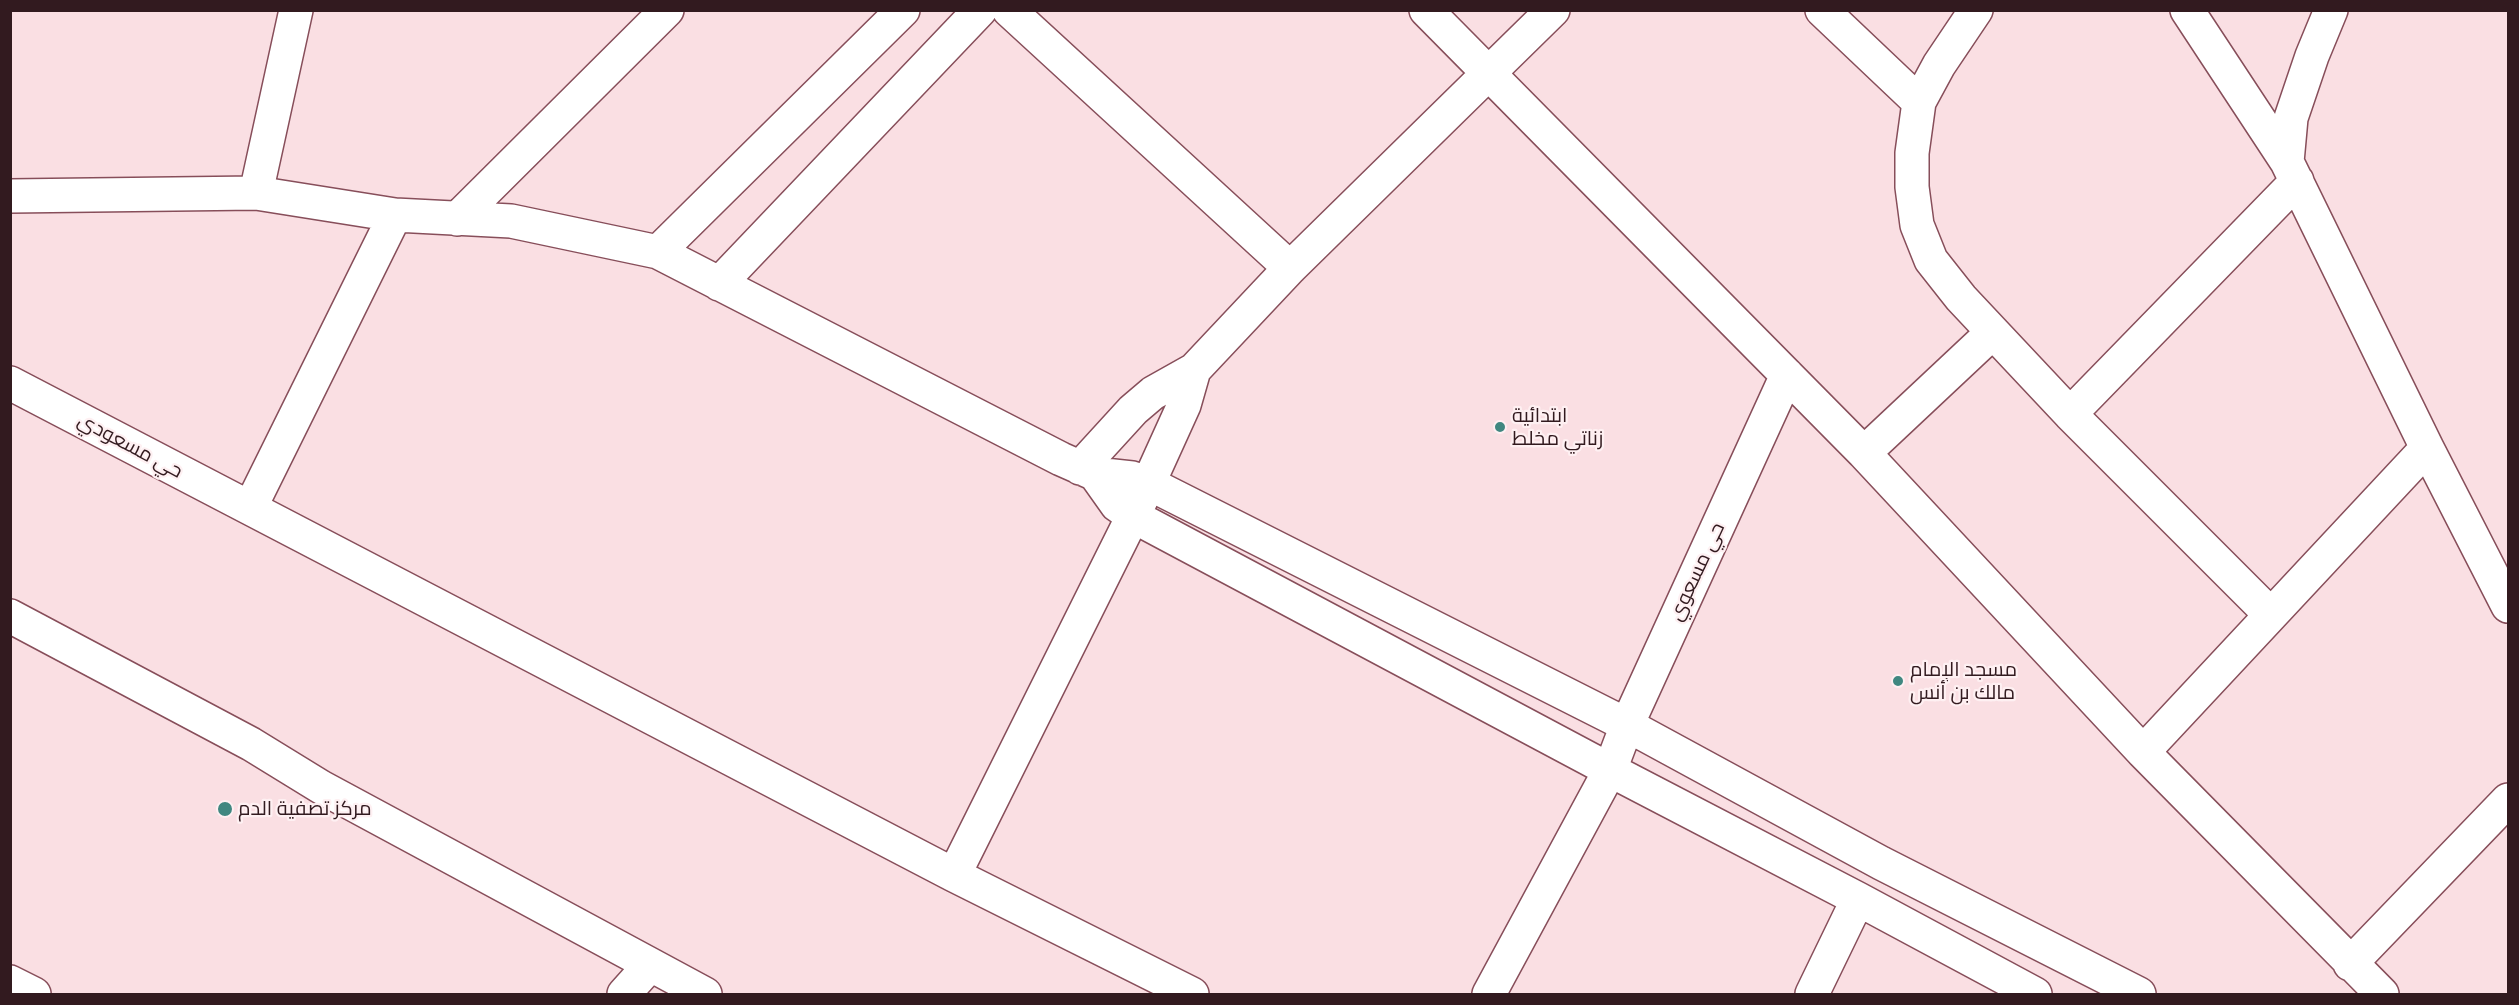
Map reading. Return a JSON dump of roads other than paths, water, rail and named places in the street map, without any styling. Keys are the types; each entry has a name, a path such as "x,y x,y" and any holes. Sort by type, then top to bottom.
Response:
{"street":[{"path":"256,193 296,10"},
{"path":"457,219 667,10"},
{"path":"658,252 903,10"},
{"path":"720,284 980,10"},
{"path":"1009,10 1290,268"},
{"path":"1426,10 1864,453 2143,752 2382,994"},
{"path":"1088,471 1133,410 1153,393 1194,370 1290,268 1553,10"},
{"path":"1822,10 1919,102"},
{"path":"1976,10 1939,64 1919,102 1912,153 1912,187 1917,225 1931,260 1961,298 2070,414 2271,615"},
{"path":"2187,10 2292,172 2427,448 2508,606"},
{"path":"2070,414 2292,172 2291,118 2312,56 2331,10"},
{"path":"10,196 256,193 395,215 511,220 658,252 1088,471 1148,483 1627,725 1881,863 2139,994"},
{"path":"250,508 395,215"},
{"path":"1864,453 1993,332"},
{"path":"954,875 1133,516 1184,405 1194,370"},
{"name":"حي مسعوي","path":"1489,994 1610,770 1627,725 1787,375"},
{"name":"حي مسعودي","path":"10,383 954,875 1192,994"},
{"path":"2143,752 2427,448"},
{"path":"1088,471 1117,504 1133,516 2035,994"},
{"path":"10,616 251,744 321,787 705,994"},
{"path":"2350,964 2508,800"},
{"path":"1812,994 1858,899"},
{"path":"624,994 650,965"},
{"path":"10,982 34,994"}],"place":[{"name":"ابتدائية زناتي مخلط","path":"1500,427"},
{"name":"مسجد الإمام مالك بن أنس","path":"1898,681"},
{"name":"مركز تصفية الدم","path":"225,809"}]}
